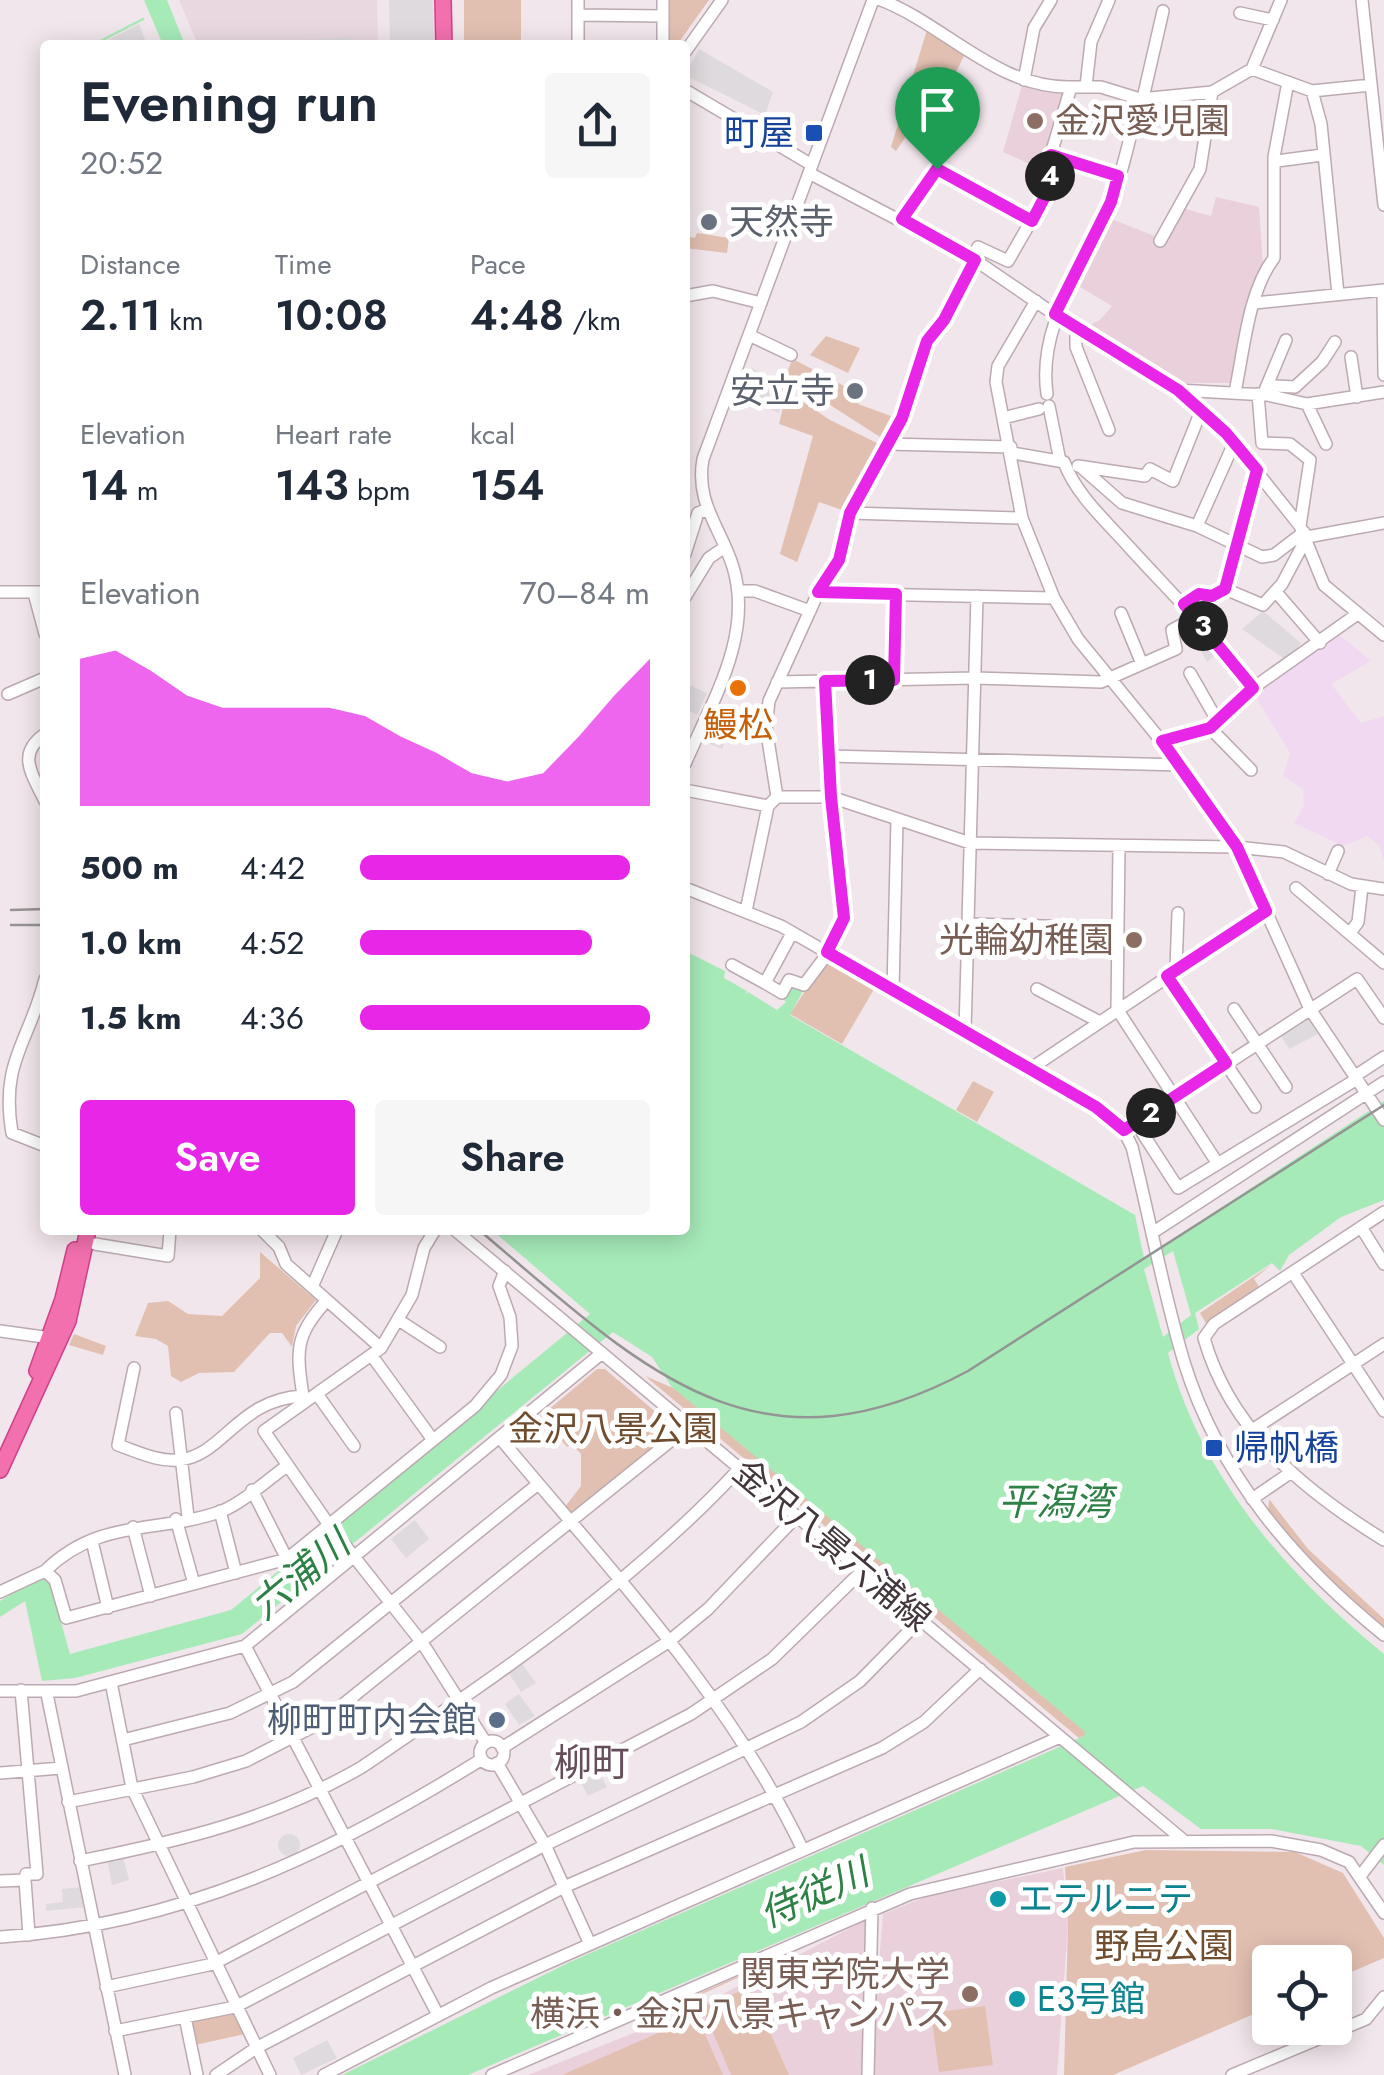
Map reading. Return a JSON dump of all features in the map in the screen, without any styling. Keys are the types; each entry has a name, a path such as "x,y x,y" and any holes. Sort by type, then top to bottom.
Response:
{"highway":[{"path":"443,0 444,40"},
{"path":"454,0 454,40"},
{"path":"0,1446 50,1338 77,1235"},
{"path":"0,1470 68,1320 92,1237"}],"street":[{"path":"578,0 578,40"},
{"path":"663,40 664,0"},
{"path":"690,45 722,0"},
{"path":"690,752 735,643 738,590 725,548 696,511 703,459 872,0"},
{"path":"881,0 916,14 960,46 1024,80 1046,88 1086,86 1142,98 1212,92 1252,69 1280,0"},
{"path":"1024,80 1034,28 1051,0"},
{"path":"1086,86 1091,42 1110,0"},
{"path":"1362,0 1384,205"},
{"path":"1164,11 1111,202 1055,314 1044,370 1045,403 1069,477 1103,519 1196,617 1253,688"},
{"path":"1240,13 1272,20"},
{"path":"578,15 663,16"},
{"path":"1252,69 1312,91 1371,85"},
{"path":"1235,392 1255,304 1265,270 1274,258 1274,157 1288,82"},
{"path":"746,911 772,801 766,727 769,702 818,592 839,560 850,513 912,390 927,341 944,320 978,247 1008,261 1051,185 1051,155 1070,87"},
{"path":"1312,91 1338,294"},
{"path":"1160,241 1200,168 1212,92"},
{"path":"690,93 810,169 973,259 1076,329 1178,390 1234,443 1304,532 1324,585 1384,635"},
{"path":"1051,155 1118,176"},
{"path":"1277,161 1322,155"},
{"path":"902,219 937,169 1032,221"},
{"path":"1255,304 1384,290 1384,375"},
{"path":"690,295 713,291 761,303"},
{"path":"1036,301 998,366 997,400 1012,450 1022,518 1054,598 1109,680 1181,765 1237,847 1310,1009 1384,1120"},
{"path":"1076,329 1076,347 1109,430"},
{"path":"749,335 792,354"},
{"path":"1225,589 1262,605 1276,592 1304,532 1310,460 1290,444 1262,443 1263,395 1286,340"},
{"path":"1263,395 1275,386 1295,387 1322,362 1335,342"},
{"path":"1351,358 1357,397"},
{"path":"1178,390 1263,395 1307,404 1384,392"},
{"path":"1002,418 1045,403"},
{"path":"1307,404 1326,444"},
{"path":"887,444 1012,450 1081,467 1145,476 1150,469 1173,481 1201,411"},
{"path":"1197,526 1234,443"},
{"path":"1081,467 1122,503 1197,526 1262,557 1274,555 1304,532 1384,523"},
{"path":"1184,604 1199,594 1212,596 1225,589 1257,470"},
{"path":"850,513 1022,518"},
{"path":"690,589 709,558 725,548"},
{"path":"738,590 755,591 810,611"},
{"path":"0,592 39,593"},
{"path":"818,592 1054,598"},
{"path":"1276,592 1320,642"},
{"path":"894,680 896,594"},
{"path":"965,1031 977,596"},
{"path":"1121,614 1142,664"},
{"path":"1162,741 1214,725 1253,688 1356,615"},
{"path":"777,682 1109,680 1176,649 1172,630 1196,617"},
{"path":"1190,673 1214,725 1251,770"},
{"path":"8,694 40,680"},
{"path":"732,965 782,993 789,980 804,986 844,918 831,797 825,681"},
{"path":"40,739 27,753 40,788"},
{"path":"828,756 1181,765"},
{"path":"690,791 772,801 831,797 970,844 1237,847 1284,852 1362,887 1384,889"},
{"path":"893,990 897,819"},
{"path":"1119,845 1117,1009 1218,1164"},
{"path":"1328,874 1338,850"},
{"path":"1350,933 1358,922 1362,887"},
{"path":"1296,888 1384,962"},
{"path":"690,890 746,911 827,952 1096,1107 1124,1130 1179,1342 1202,1408 1252,1500 1316,1578 1384,1635"},
{"path":"1030,1069 1266,911"},
{"path":"1178,913 1171,973 1256,1106"},
{"path":"969,924 1118,928"},
{"path":"764,983 792,933"},
{"path":"1124,1130 1356,979 1384,1018"},
{"path":"1038,989 1098,1021"},
{"path":"1234,1009 1286,1087"},
{"path":"40,1010 5,1072 4,1116 12,1132 40,1144"},
{"path":"1136,1123 1178,1188 1384,1058"},
{"path":"1154,1239 1384,1082"},
{"path":"1290,1117 1303,1134"},
{"path":"1384,1212 1205,1333 1227,1393 1252,1430 1290,1472 1384,1540"},
{"path":"1360,1228 1384,1264"},
{"path":"92,1237 168,1256 170,1235"},
{"path":"267,1235 279,1247 286,1264 377,1352 433,1440"},
{"path":"312,1287 335,1235"},
{"path":"432,1235 400,1321 377,1352 264,1432 331,1527 423,1644 486,1744 502,1748"},
{"path":"45,1571 55,1580 66,1618 286,1560 331,1527 475,1406 501,1375 512,1346 510,1317 499,1286 505,1272 462,1235"},
{"name":"金沢八景六浦線","path":"505,1272 1182,1839"},
{"path":"1292,1272 1384,1411"},
{"path":"327,1300 302,1328 297,1349 309,1397 354,1446"},
{"path":"400,1321 440,1347"},
{"path":"0,1332 50,1338"},
{"path":"1252,1430 1384,1344"},
{"path":"47,1694 110,1682 245,1646 353,1554 500,1438 600,1351"},
{"path":"134,1368 118,1445 154,1458 180,1460 215,1442 268,1400 309,1397"},
{"path":"176,1413 182,1518 194,1584"},
{"path":"68,1802 246,1760 294,1738 353,1701 689,1426"},
{"path":"500,1438 715,1700 776,1794 803,1850"},
{"path":"0,1592 45,1571 92,1542 133,1526 220,1511 287,1466"},
{"path":"80,1862 214,1832 322,1791 458,1699 619,1582 693,1519 740,1468"},
{"path":"1252,1500 1290,1472"},
{"path":"123,1740 214,1718 271,1694 315,1666 538,1484"},
{"path":"252,1490 286,1560"},
{"path":"220,1511 236,1574"},
{"path":"498,1763 502,1748 668,1642 708,1609 797,1516"},
{"path":"133,1526 151,1596"},
{"path":"92,1542 108,1608"},
{"path":"106,1986 213,1964 715,1700 806,1630 862,1571"},
{"path":"115,2031 235,2007 545,1845 748,1748 834,1701 892,1652 920,1620"},
{"path":"245,1646 438,2016"},
{"path":"216,2075 256,2048 564,1887 906,1734 951,1699 980,1668"},
{"path":"110,1682 132,1788 213,1964 270,2075"},
{"path":"0,1691 40,1689 47,1694 125,2075"},
{"path":"21,1690 37,1874 26,1874 25,1880 30,1935"},
{"path":"324,2075 590,1944 1063,1740"},
{"path":"0,1937 94,1929 185,1904 347,1840 482,1759 486,1744"},
{"path":"482,1759 498,1763 522,1802 590,1944"},
{"path":"0,1772 61,1768"},
{"path":"492,2075 872,1908 942,1884 1134,1842 1182,1839 1297,1844 1336,1855 1361,1875 1384,1913"},
{"path":"1361,1875 1384,1845"},
{"path":"0,1881 25,1880"},
{"path":"868,2075 872,1908"},
{"path":"1232,2075 1366,2019 1384,1997"},
{"path":"185,2017 198,2075"}],"shaded area":[{"path":"179,0 377,0 378,40 196,40"},
{"path":"389,0 433,0 434,40 390,40"},
{"path":"139,24 145,40 109,40"},
{"path":"353,37 353,40 300,40"},
{"path":"699,49 773,92 765,115 690,78 690,66"},
{"name":"金沢愛児園","path":"1023,82 1067,90 1043,170 1003,152"},
{"path":"1216,197 1259,207 1263,265 1232,383 1181,383 1086,327 1100,320 1112,306 1075,284 1109,218 1165,240 1182,208 1211,216"},
{"path":"752,368 785,389 779,413 740,397"},
{"path":"1263,611 1301,643 1286,660 1242,629"},
{"path":"1197,623 1221,651 1207,662 1189,629"},
{"path":"1337,633 1371,661 1331,684 1361,723 1384,716 1384,861 1379,845 1367,836 1343,846 1294,823 1304,805 1303,789 1283,776 1290,753 1252,691"},
{"path":"690,685 707,693 697,715 690,712"},
{"path":"715,718 732,725 722,749 705,742"},
{"path":"1307,1016 1318,1034 1289,1049 1279,1033"},
{"path":"415,1520 429,1539 406,1558 391,1539"},
{"path":"519,1659 536,1683 521,1692 506,1669"},
{"path":"519,1694 535,1716 519,1725 505,1704"},
{"path":"597,1767 607,1787 588,1796 578,1777"},
{"path":"285,1834 293,1834 300,1845 293,1856 285,1856 278,1849 278,1841"},
{"path":"123,1856 129,1880 112,1885 107,1859"},
{"name":"関東学院大学 横浜・金沢八景キャンパス","path":"1063,1868 1068,1926 1057,2075 875,2075 872,2046 883,1914 928,1896"},
{"path":"81,1887 86,1907 46,1911 46,1904 63,1902 62,1889"},
{"name":"関東学院大学 横浜・金沢八景キャンパス","path":"866,1920 862,2075 528,2075 694,2009"},
{"path":"327,2040 337,2058 301,2075 293,2058"}],"green space":[{"path":"464,0 521,0 521,40 464,40"},
{"path":"669,0 709,0 681,40 669,40"},
{"path":"927,30 965,54 937,110 933,108 923,125 916,122 896,151 891,147"},
{"path":"697,233 729,238 727,253 690,249 690,237 695,238"},
{"path":"826,336 860,348 848,373 810,355"},
{"path":"793,359 861,395 858,404 891,416 880,437 785,376"},
{"path":"787,391 830,420 879,444 845,511 819,502 797,562 780,554 813,436 779,424"},
{"path":"828,956 877,984 842,1044 790,1014"},
{"path":"973,1081 994,1092 977,1122 956,1110"},
{"path":"260,1252 316,1300 296,1326 292,1347 282,1333 270,1333 234,1372 199,1373 181,1382 171,1376 168,1346 156,1339 135,1336 148,1303 168,1301 188,1314 222,1316 260,1278"},
{"path":"1271,1265 1254,1279 1260,1288 1207,1325 1200,1313"},
{"path":"74,1334 106,1346 103,1355 69,1345"},
{"name":"金沢八景公園","path":"597,1369 605,1369 678,1431 572,1515 564,1508 581,1486 581,1454 572,1444 567,1447 541,1416"},
{"path":"645,1376 685,1393 1087,1730 1087,1735 1079,1738"},
{"path":"1269,1499 1308,1549 1384,1619 1384,1627 1305,1558 1268,1513"},
{"name":"野島公園","path":"1146,1850 1295,1852 1343,1873 1384,1938 1384,1958 1352,1972 1352,1945 1252,1945 1252,2015 1113,2075 1064,2075 1068,1926 1065,1867"},
{"path":"868,1918 654,2016 653,2014"},
{"path":"750,1987 789,2075 731,2075 702,2007"},
{"path":"985,2006 993,2065 939,2072 931,2013"},
{"path":"232,2012 245,2034 195,2045 189,2021"},
{"path":"697,2016 723,2075 562,2075"}],"water":[{"path":"144,0 167,0 183,40 161,40"},
{"path":"690,954 725,971 724,978 747,991 745,995 748,992 777,1010 786,1002 783,999 792,983 804,989 790,1015 1135,1215 1144,1258 1384,1101 1384,1200 1341,1217 1289,1255 1280,1271 1272,1263 1195,1313 1199,1329 1168,1353 1202,1441 1252,1520 1314,1591 1384,1654 1384,1865 1361,1846 1272,1829 1201,1829 1143,1786 468,2075 342,2075 570,1962 1084,1736 1085,1732 671,1386 652,1357 613,1332 242,1634 75,1678 42,1681 25,1601 0,1617 0,1601 38,1576 50,1583 70,1654 231,1610 590,1314 498,1235 690,1235"}],"pier":[{"path":"1173,1251 1191,1315 1163,1337 1144,1269"}],"waterway":[{"path":"103,40 143,19"}],"tram line":[{"path":"11,910 40,909"},
{"path":"11,925 40,925"},
{"path":"485,1235 592,1325 647,1364 702,1394 760,1413 823,1417 891,1404 968,1371 1384,1105"}],"place":[{"name":"金沢愛児園","path":"1035,121"},
{"name":"町屋","path":"814,133"},
{"name":"天然寺","path":"709,222"},
{"name":"安立寺","path":"855,391"},
{"name":"鰻松","path":"738,688"},
{"name":"光輪幼稚園","path":"1134,940"},
{"name":"帰帆橋","path":"1214,1448"},
{"name":"柳町町内会館","path":"497,1720"},
{"name":"エテルニテ","path":"998,1899"},
{"name":"関東学院大学 横浜・金沢八景キャンパス","path":"970,1994"},
{"name":"E3号館","path":"1017,1999"}],"district":[{"name":"柳町","path":"592,1763"}],"route":[{"path":"1051,155 1118,176 1111,202 1055,314 1178,390 1226,433 1257,470 1225,589 1212,596 1199,594 1184,604 1253,688 1210,728 1162,741 1237,847 1266,911 1167,976 1226,1063 1124,1130 1096,1107 827,952 834,945 844,918 831,797 825,681 894,680 896,594 818,592 839,560 850,513 902,418 927,341 944,320 975,260 902,219 937,169 1032,221 1051,185 1051,155"}],"water label":[{"name":"平潟湾","path":"1055,1502"},
{"name":"六浦川","path":"300,1575"},
{"name":"侍従川","path":"814,1893"}]}
